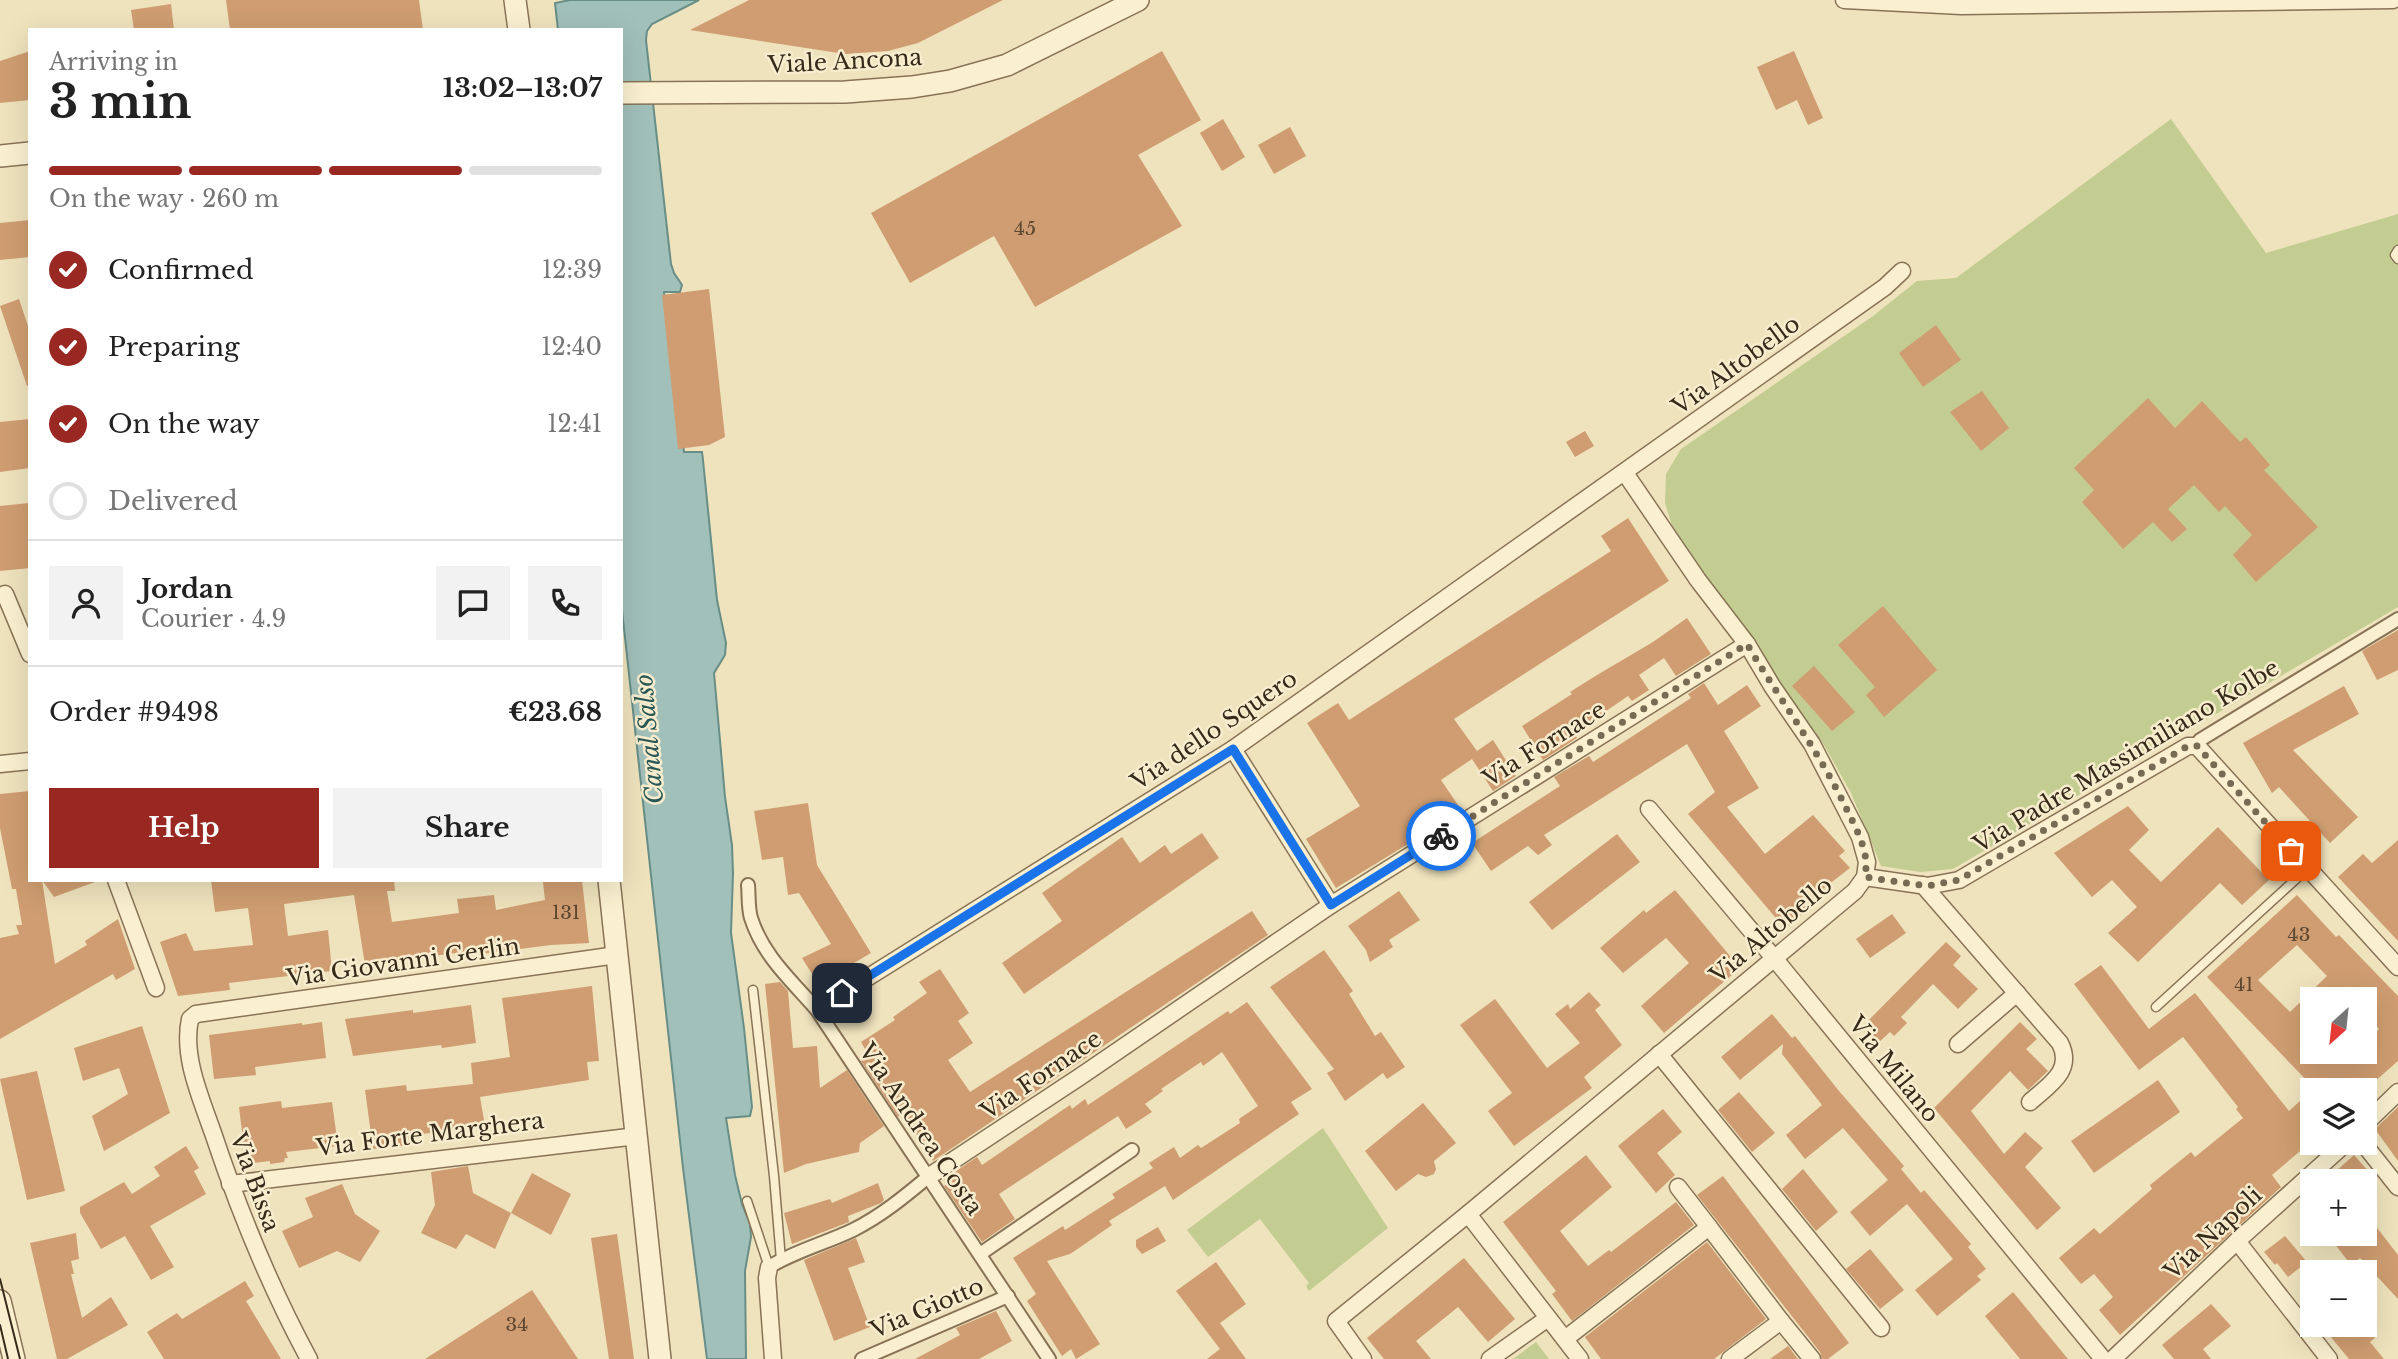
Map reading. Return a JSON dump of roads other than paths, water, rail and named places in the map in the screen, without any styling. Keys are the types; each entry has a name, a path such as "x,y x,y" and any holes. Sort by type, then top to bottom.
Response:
{"street":[{"path":"515,0 519,28"},
{"name":"Viale Ancona","path":"623,93 845,92 912,87 1007,65 1138,0"},
{"path":"1844,0 1961,6 2393,0"},
{"path":"0,156 28,153"},
{"name":"Via Altobello","path":"1363,1359 1336,1321 1855,891 1865,877 1867,862 1860,837 1812,744 1747,644 1698,580 1625,473 1885,287 1902,271"},
{"name":"Via dello Squero","path":"824,1006 1233,749 1625,473"},
{"path":"5,594 28,649"},
{"name":"Via Padre Massimiliano Kolbe","path":"1865,877 1923,885 1959,880 2188,746 2197,746 2200,740 2398,619"},
{"name":"Via Fornace","path":"775,1264 853,1230 889,1210 928,1177 1331,905 1747,644"},
{"path":"2197,746 2398,967"},
{"path":"1233,749 1331,905"},
{"path":"0,764 28,761"},
{"name":"Via Milano","path":"1648,808 2103,1359"},
{"path":"117,882 156,988"},
{"path":"609,882 660,1359"},
{"name":"Via Andrea Costa","path":"748,885 750,915 761,943 775,963 824,1006 928,1177 1049,1359"},
{"path":"1923,885 2060,1043 2065,1054 2064,1067 2052,1083 2030,1102"},
{"name":"Via Giovanni Gerlin","path":"197,1014 617,955"},
{"path":"1958,1044 2017,993"},
{"name":"Via Bissa","path":"197,1014 190,1019 188,1027 194,1077 230,1184 273,1287 309,1359"},
{"path":"1659,1054 1881,1328"},
{"path":"2377,1112 2398,1092"},
{"name":"Via Forte Marghera","path":"230,1184 636,1136"},
{"path":"980,1254 1132,1150"},
{"name":"Via Napoli","path":"2113,1359 2333,1155"},
{"path":"2373,1155 2398,1187"},
{"path":"1678,1187 1812,1359"},
{"path":"1468,1214 1580,1359"},
{"path":"1565,1339 1709,1227"},
{"path":"2237,1241 2329,1359"},
{"path":"773,1359 767,1278 775,1264"},
{"name":"Via Giotto","path":"862,1359 1008,1296"},
{"path":"0,1301 15,1359"},
{"path":"1490,1359 1548,1318"},
{"path":"1730,1359 1781,1321"}],"lane":[{"path":"2398,250 2395,255 2398,259"},
{"path":"2156,1007 2307,869"},
{"path":"753,990 774,1176 775,1264"},
{"path":"747,1201 775,1264"}],"water":[{"name":"Canal Salso","path":"570,0 699,0 652,24 647,31 646,40 671,264 682,285 680,292 664,292 684,452 702,452 717,600 726,643 725,655 714,673 732,845 731,933 752,1107 750,1116 726,1118 735,1175 750,1224 751,1237 745,1271 746,1359 707,1359 683,1168 623,619 623,28 558,28 555,3"}],"tram line":[{"path":"0,1279 20,1359"},
{"path":"0,1325 8,1359"}]}
